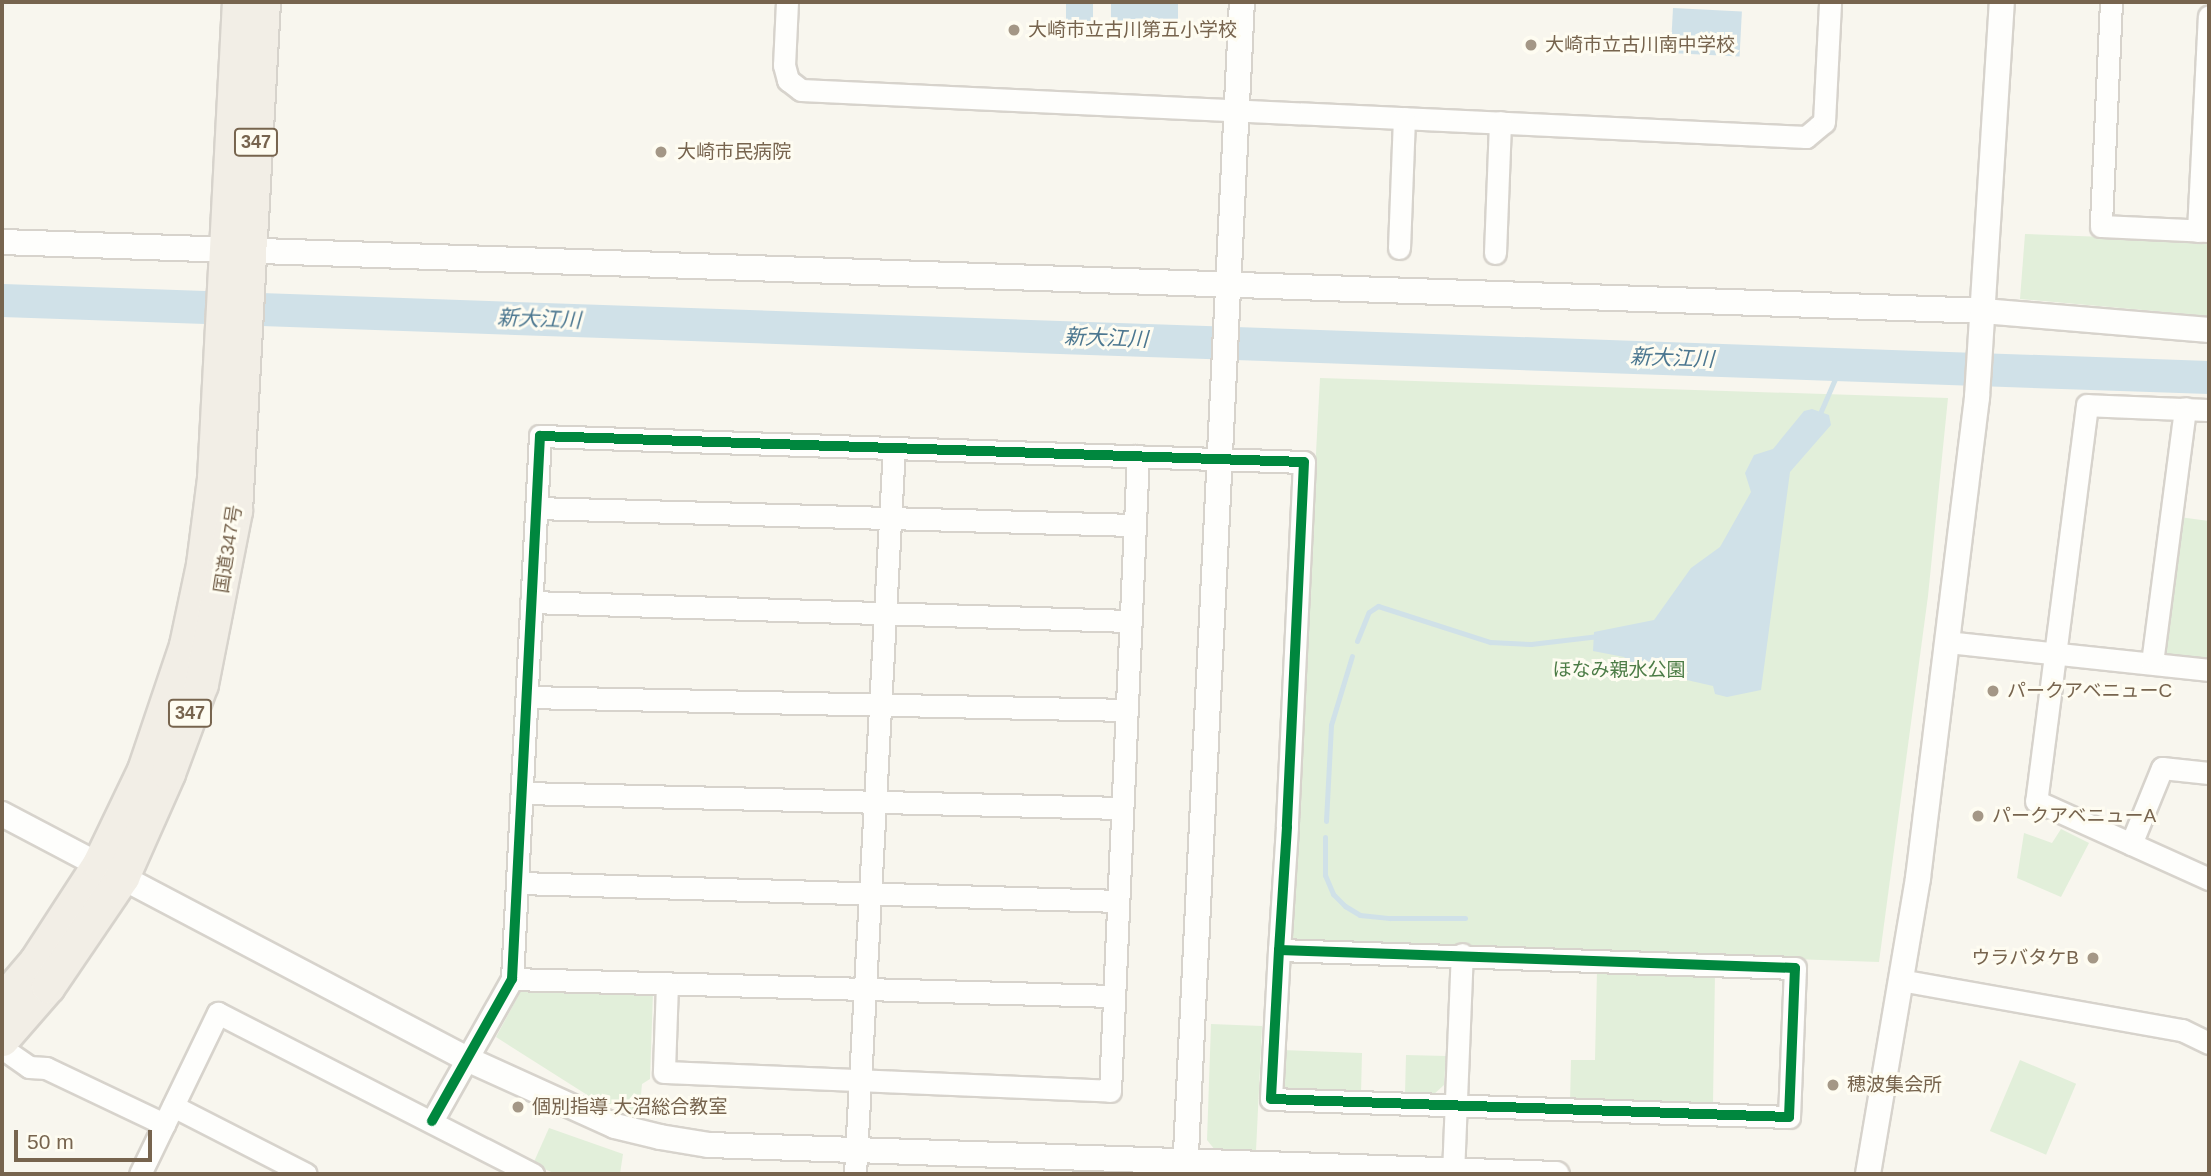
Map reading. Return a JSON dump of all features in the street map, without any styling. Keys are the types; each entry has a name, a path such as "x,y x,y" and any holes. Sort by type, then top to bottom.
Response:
{"highway":[{"name":"国道347号","path":"2,1039 48,986 110,870 169,773 201,684 235,510 234,351 238,266 239,2"},
{"name":"国道347号","path":"238,266 263,2"},
{"name":"国道347号","path":"2,1001 110,870"}],"street":[{"path":"787,2 784,65 788,80 801,90 1806,137 1824,122 1830,2"},
{"path":"1186,1168 1242,2"},
{"path":"1868,1174 1918,878 1977,397 2002,2"},
{"path":"2111,2 2101,226 2203,231 2209,27"},
{"path":"1399,248 1404,118"},
{"path":"1495,253 1500,122"},
{"path":"2,242 238,266 1228,285 1983,311 2209,330"},
{"path":"2209,410 2087,405 2036,801 2209,879"},
{"path":"2152,663 2185,408"},
{"path":"432,1121 512,979 520,883 540,436 1304,462 1279,950 1272,1099 1788,1117 1795,968 1462,954 1279,950"},
{"path":"855,1162 894,448"},
{"path":"667,984 664,1072 1110,1091 1138,456"},
{"path":"536,508 1135,525"},
{"path":"531,603 1130,621"},
{"path":"1947,642 2209,670"},
{"path":"527,697 1126,710"},
{"path":"2131,844 2162,768 2209,773"},
{"path":"524,793 1122,808"},
{"path":"2,814 467,1059 604,1122 660,1137 709,1146 855,1162 1557,1174"},
{"path":"520,883 1118,901"},
{"path":"1454,1172 1462,954"},
{"path":"512,979 1114,996"},
{"path":"1900,980 2182,1030 2209,1043"},
{"path":"140,1174 218,1013 533,1174"},
{"path":"2,1048 29,1066 46,1068 169,1115 306,1174"}],"green space":[{"path":"2025,234 2209,241 2209,316 2020,299"},
{"name":"ほなみ親水公園","path":"1320,378 1948,398 1928,596 1879,962 1290,941"},
{"path":"2179,517 2209,521 2209,661 2162,655"},
{"path":"2061,829 2089,843 2061,897 2017,878 2024,833 2052,843"},
{"path":"1597,970 1715,973 1713,1104 1570,1102 1571,1060 1595,1060"},
{"path":"523,987 653,992 650,1079 642,1084 639,1116 592,1098 496,1037"},
{"path":"1211,1024 1262,1026 1256,1151 1215,1150 1207,1140"},
{"path":"1282,1050 1362,1053 1361,1094 1288,1091 1280,1082"},
{"path":"1406,1055 1446,1056 1444,1085 1433,1095 1405,1094"},
{"path":"2020,1060 2076,1084 2046,1155 1990,1131"},
{"path":"549,1128 623,1154 620,1174 556,1174 533,1164"}],"shaded area":[{"path":"1066,2 1093,2 1093,29 1066,29"},
{"path":"1111,2 1178,2 1178,32 1111,32"},
{"path":"1673,8 1742,12 1740,57 1671,53"},
{"path":"1812,409 1829,415 1831,425 1790,472 1761,690 1727,697 1715,694 1713,686 1639,669 1624,657 1593,651 1594,632 1654,620 1691,568 1720,547 1751,492 1745,473 1754,455 1773,449 1804,411"}],"waterway":[{"name":"新大江川","path":"2,300 2209,377"},
{"path":"1818,418 1841,365"},
{"path":"1357,641 1369,612 1378,606 1490,642 1531,644 1599,636"},
{"path":"1326,821 1331,725 1352,656"},
{"path":"1325,837 1325,875 1333,894 1345,906 1360,915 1390,918 1465,918"}],"cycle path":[{"path":"432,1121 512,979 540,436 1304,462 1271,1099 1789,1117 1795,968 1279,950"}],"place":[{"name":"大崎市立古川第五小学校","path":"1014,30"},
{"name":"大崎市立古川南中学校","path":"1531,45"},
{"name":"大崎市民病院","path":"661,152"},
{"name":"パークアベニューC","path":"1993,691"},
{"name":"パークアベニューA","path":"1978,816"},
{"name":"ウラバタケB","path":"2093,958"},
{"name":"穂波集会所","path":"1833,1085"},
{"name":"個別指導 大沼総合教室","path":"518,1107"}]}
